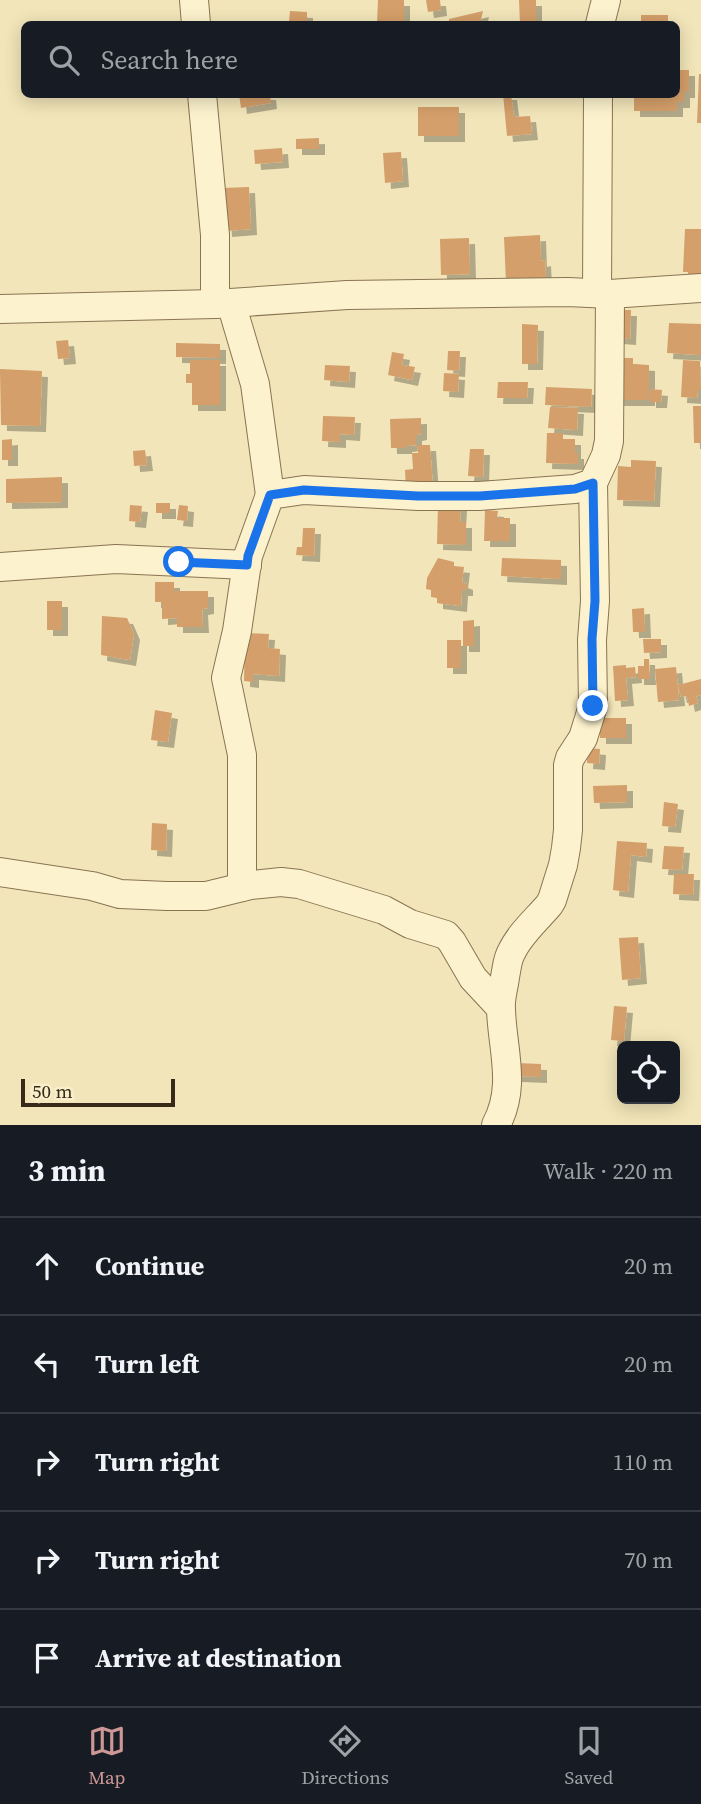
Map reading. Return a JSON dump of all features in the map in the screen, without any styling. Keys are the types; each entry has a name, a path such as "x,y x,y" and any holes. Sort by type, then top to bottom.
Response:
{"street":[{"path":"194,0 197,21"},
{"path":"601,21 606,0"},
{"path":"202,98 223,304 255,384 270,495 248,556 237,631 226,678 242,755 242,887"},
{"path":"496,1125 504,1110 508,1089 500,1007 509,956 518,940 550,905 564,865 568,830 568,765 583,738 593,706 593,483 606,455 609,441 598,98"},
{"path":"0,309 223,304 347,295 568,292 603,294 701,288"},
{"path":"270,495 304,490 418,496 480,496 575,489 593,483"},
{"path":"0,567 116,559 247,565"},
{"path":"0,872 92,886 120,894 192,897 242,887 289,882 384,910 410,924 446,935 473,978 500,1007"}],"building":[{"path":"378,0 404,0 404,21 377,21"},
{"path":"426,0 440,0 441,10 428,12"},
{"path":"519,0 536,0 536,21 520,21"},
{"path":"290,11 307,12 307,21 289,21"},
{"path":"483,11 481,21 449,19"},
{"path":"641,15 668,15 668,21 641,21"},
{"path":"680,70 689,70 689,92 684,92 684,102 677,102 677,111 634,111 634,98 680,98"},
{"path":"699,74 701,123 697,123"},
{"path":"240,98 270,98 271,103 241,108"},
{"path":"503,98 512,98 514,117 530,116 532,134 507,136"},
{"path":"418,107 459,107 459,136 418,136"},
{"path":"319,138 319,149 296,149 296,139"},
{"path":"282,148 283,162 255,164 254,150"},
{"path":"401,152 403,181 385,183 383,153"},
{"path":"249,187 251,229 226,231 223,188"},
{"path":"685,229 701,229 701,283 688,282 688,272 683,272"},
{"path":"540,235 541,261 545,260 546,279 506,282 504,237"},
{"path":"469,238 470,274 441,275 440,239"},
{"path":"618,310 631,310 630,339 617,338"},
{"path":"669,323 701,324 701,355 667,353"},
{"path":"522,324 538,325 537,364 522,364"},
{"path":"68,340 70,358 58,359 56,341"},
{"path":"176,343 220,344 220,358 176,357"},
{"path":"448,351 460,351 459,371 447,370"},
{"path":"392,352 404,354 402,365 415,367 412,380 388,375"},
{"path":"612,358 633,358 633,364 649,365 649,400 611,400"},
{"path":"190,360 220,360 220,405 192,405 192,383 186,383 186,374 190,374"},
{"path":"683,360 700,361 701,390 698,390 697,398 681,397"},
{"path":"325,365 350,366 349,382 324,380"},
{"path":"0,369 42,371 40,426 1,425"},
{"path":"444,373 459,374 458,392 443,391"},
{"path":"498,382 528,382 527,398 497,398"},
{"path":"546,387 592,389 591,407 545,405"},
{"path":"650,389 662,390 661,402 650,402"},
{"path":"693,406 701,406 701,443 694,443"},
{"path":"550,407 578,408 577,430 548,428"},
{"path":"323,416 355,417 354,435 340,434 340,442 322,441"},
{"path":"421,418 421,434 416,435 416,445 391,448 390,419"},
{"path":"547,433 563,433 563,439 575,439 578,464 546,463"},
{"path":"12,439 12,460 2,460 2,440"},
{"path":"417,445 430,445 433,488 406,489 405,470 413,469 412,453 418,453"},
{"path":"470,449 484,449 483,477 468,476"},
{"path":"145,450 147,465 134,466 133,451"},
{"path":"631,460 656,461 654,501 617,500 618,466 631,467"},
{"path":"62,477 62,502 6,503 6,479"},
{"path":"156,503 170,503 170,513 156,513"},
{"path":"130,505 142,506 140,522 129,521"},
{"path":"179,505 188,506 187,521 177,520"},
{"path":"438,505 461,505 460,522 466,522 466,545 437,544"},
{"path":"485,510 498,511 497,518 510,518 510,541 484,541"},
{"path":"303,528 315,528 314,556 296,555 297,547 302,547"},
{"path":"438,558 454,562 454,566 464,567 462,582 467,584 467,590 462,590 461,606 437,603 437,598 431,597 431,590 426,589 427,578"},
{"path":"502,558 561,560 561,579 501,576"},
{"path":"155,582 174,582 174,591 208,591 208,608 202,609 203,627 177,627 177,618 162,619 162,602 155,602"},
{"path":"47,601 62,601 62,630 47,630"},
{"path":"644,608 645,632 633,632 632,609"},
{"path":"102,616 127,618 134,634 130,660 101,655"},
{"path":"474,620 474,646 463,646 463,621"},
{"path":"245,633 269,634 268,648 280,649 279,676 253,674 253,682 244,681"},
{"path":"643,639 661,639 661,652 644,653"},
{"path":"447,640 461,640 461,668 447,668"},
{"path":"644,659 649,659 650,679 638,679 638,666 644,666"},
{"path":"626,665 626,668 635,667 636,677 626,678 628,700 615,701 613,666"},
{"path":"676,667 679,700 658,702 655,669"},
{"path":"701,679 701,695 696,696 698,703 689,706 687,696 681,697 678,685"},
{"path":"155,710 172,713 168,742 151,740"},
{"path":"600,718 626,718 626,738 600,738"},
{"path":"588,748 600,749 599,764 587,763"},
{"path":"627,785 627,802 594,803 593,786"},
{"path":"664,802 678,804 675,827 662,826"},
{"path":"152,823 167,824 166,851 151,850"},
{"path":"617,841 647,843 646,857 631,855 628,892 613,890"},
{"path":"664,846 684,847 682,870 662,869"},
{"path":"674,874 694,874 693,895 673,894"},
{"path":"638,937 641,978 622,980 619,938"},
{"path":"614,1006 627,1007 624,1041 611,1040"},
{"path":"516,1063 541,1064 541,1077 516,1076"}],"route":[{"path":"179,562 247,565 270,495 304,490 418,496 480,496 575,489 593,483 593,706"}]}
